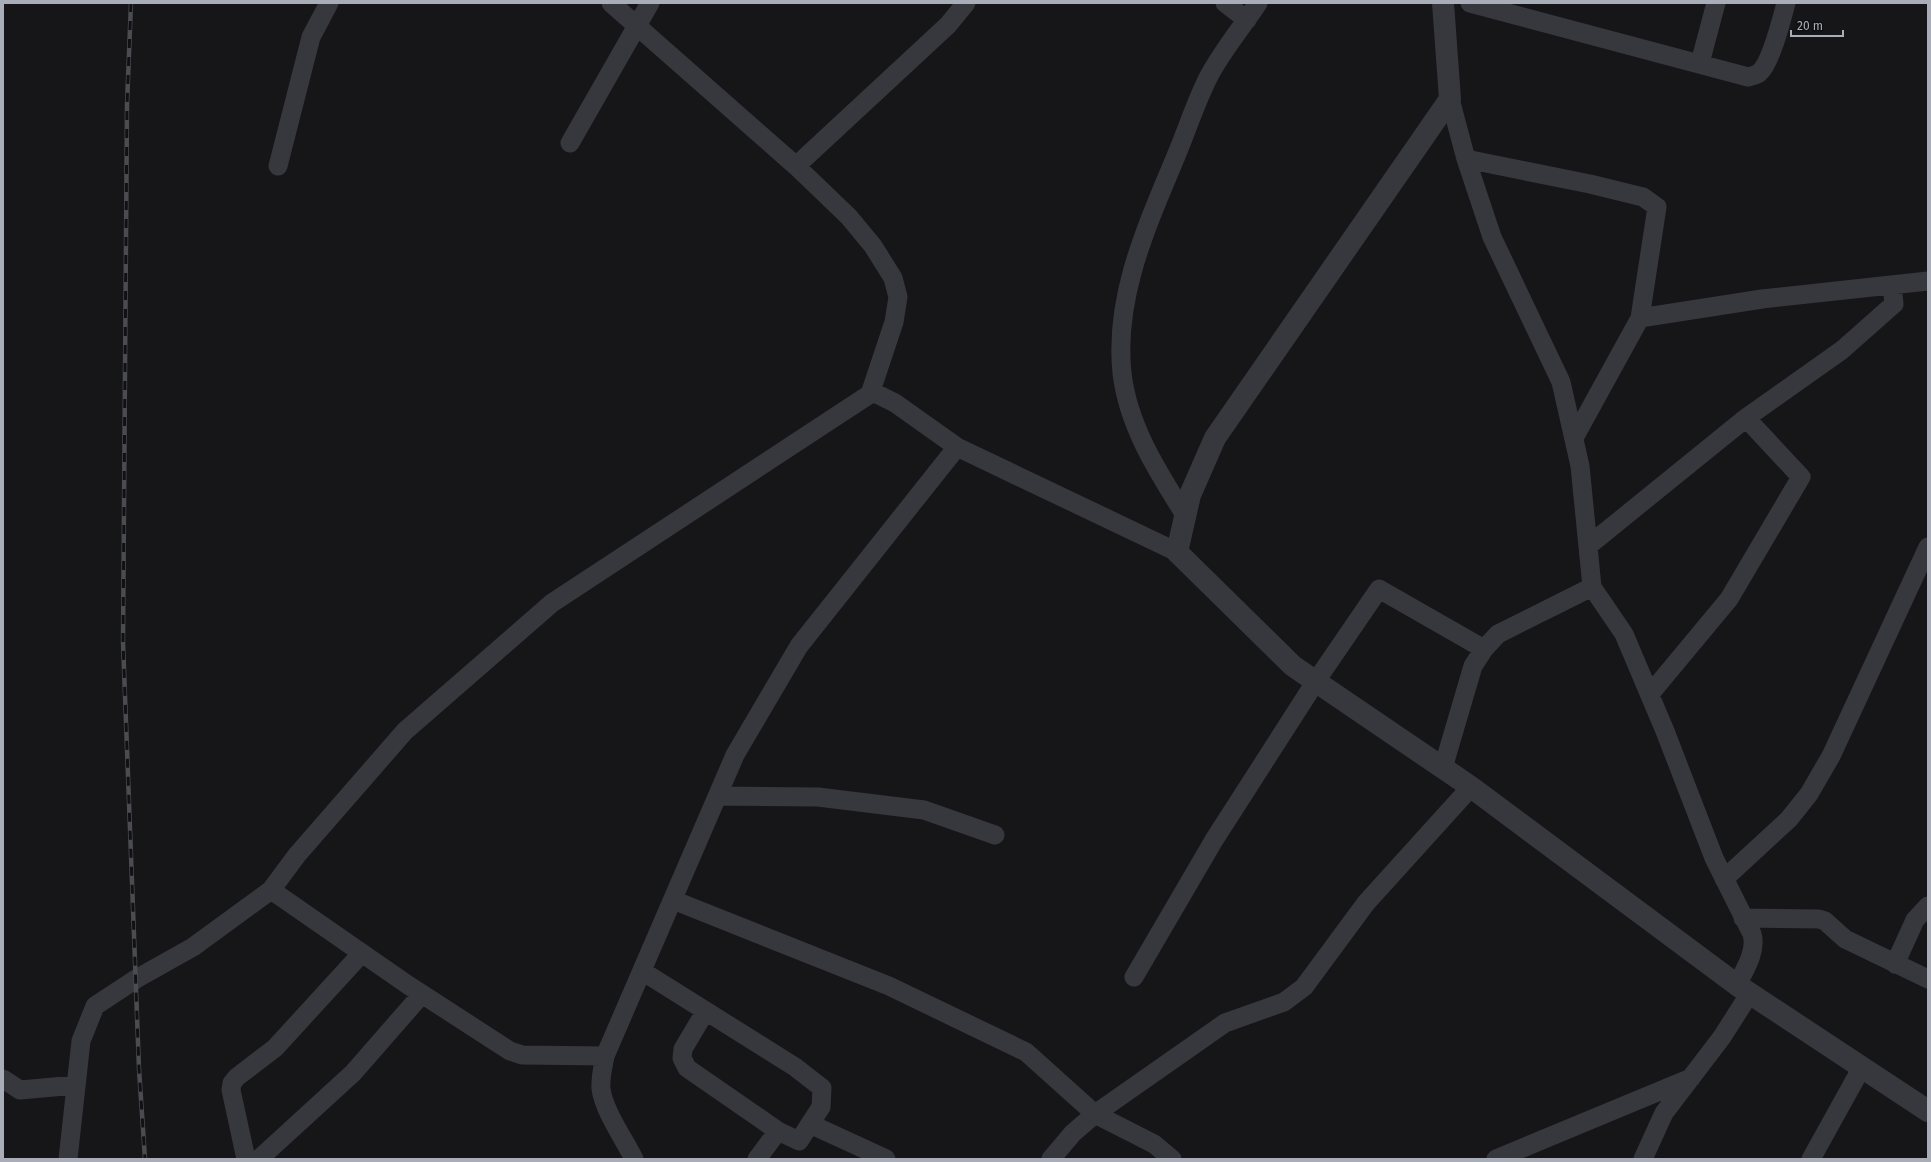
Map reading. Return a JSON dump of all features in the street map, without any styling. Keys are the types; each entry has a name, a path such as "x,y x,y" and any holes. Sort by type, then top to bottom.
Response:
{"street":[{"path":"278,166 311,37 329,3"},
{"path":"611,3 796,166 849,217 873,246 896,286 898,297 894,322 870,394"},
{"path":"570,144 650,3"},
{"path":"796,166 948,25 966,3"},
{"path":"1225,3 1246,20"},
{"path":"1185,515 1158,472 1145,446 1129,405 1122,374 1120,338 1126,296 1144,232 1210,75 1258,3"},
{"path":"1444,3 1450,99 1466,159 1492,238 1561,382 1580,466 1592,587 1624,634 1650,694 1724,879 1753,939 1744,989 1722,1037 1664,1113 1643,1159"},
{"path":"1470,3 1700,63 1742,77 1748,77 1760,72 1775,42 1786,3"},
{"path":"1700,63 1716,3"},
{"path":"1177,552 1190,496 1215,438 1450,99"},
{"path":"1466,159 1590,184 1643,197 1657,207 1640,318 1574,438"},
{"path":"1640,318 1762,299 1928,282"},
{"path":"1588,546 1746,418 1842,350 1894,304 1892,285"},
{"path":"68,1159 81,1041 95,1006 193,947 271,890 296,855 405,731 552,603 870,394 877,394 895,403 957,447 1177,552 1293,666 1471,787 1744,989 1928,1111"},
{"path":"1650,694 1729,599 1801,476 1746,418"},
{"path":"634,1159 608,1108 601,1090 605,1056 736,755 799,646 957,447"},
{"path":"1724,879 1788,819 1809,794 1831,756 1928,548"},
{"path":"1443,768 1473,666 1484,649 1498,634 1592,587"},
{"path":"1134,977 1214,840 1316,681 1379,589 1484,649"},
{"path":"1051,1159 1073,1133 1095,1114 1225,1023 1284,1002 1304,987 1366,903 1471,787"},
{"path":"718,796 818,797 924,810 995,836"},
{"path":"271,890 422,994 510,1051 522,1055 605,1056"},
{"path":"673,900 889,986 1026,1052 1095,1114 1154,1144 1172,1159"},
{"path":"1896,964 1915,920 1928,906"},
{"path":"1743,918 1819,919 1824,921 1845,939 1928,979"},
{"path":"246,1159 232,1098 232,1083 237,1077 275,1048 362,953"},
{"path":"642,972 795,1067 822,1088 821,1106 799,1141 778,1131 687,1068 682,1058 683,1049 705,1012"},
{"path":"259,1159 353,1073 422,994"},
{"path":"1811,1159 1862,1067"},
{"path":"1496,1159 1691,1078"},
{"path":"3,1079 20,1090 76,1085"},
{"path":"810,1124 886,1159"},
{"path":"757,1159 778,1131"}],"railway":[{"path":"131,3 127,105 123,642 139,1069 145,1159"}]}
